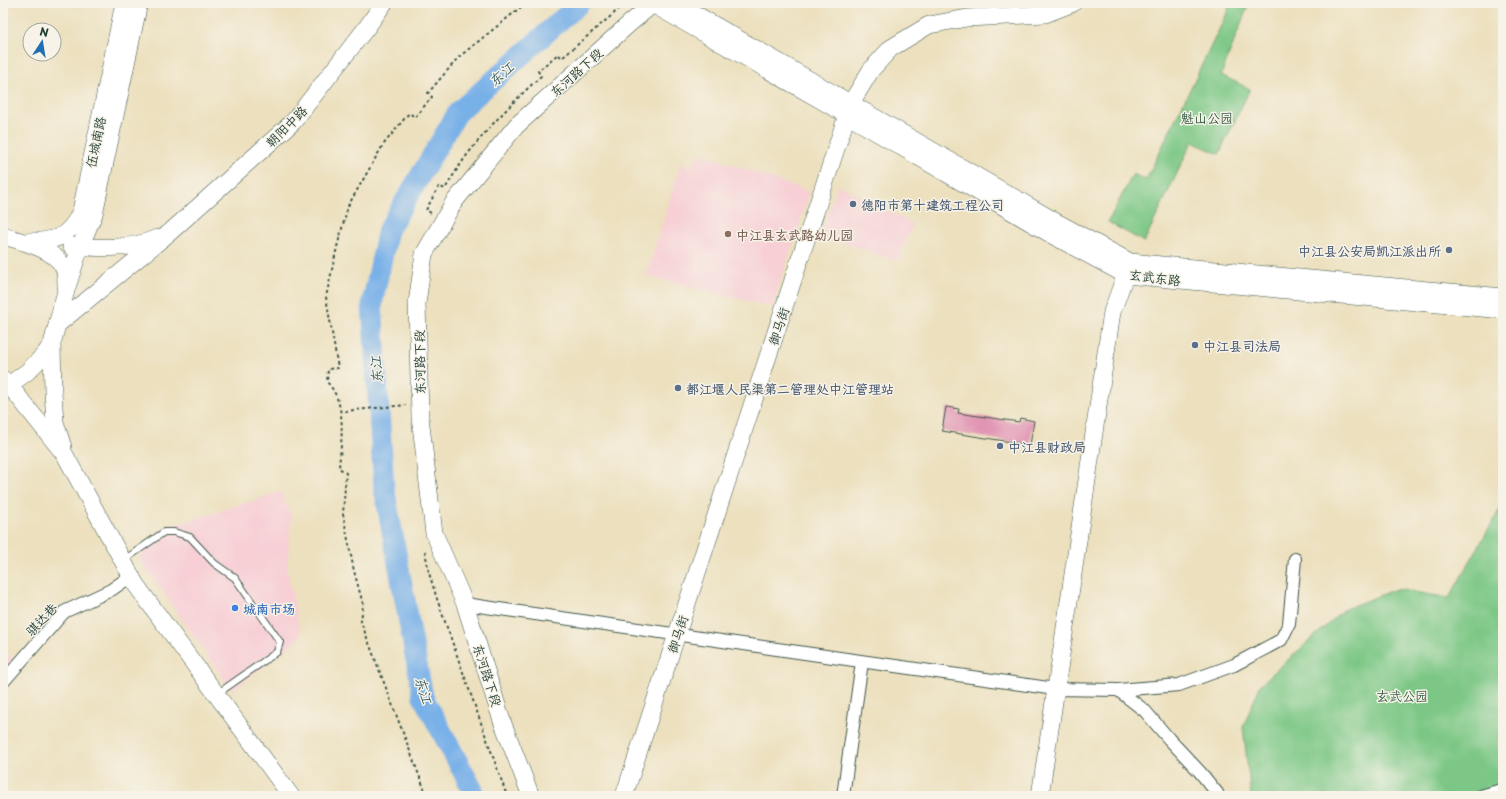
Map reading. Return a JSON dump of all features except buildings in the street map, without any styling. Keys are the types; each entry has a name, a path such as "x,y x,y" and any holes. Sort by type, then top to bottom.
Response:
{"street":[{"name":"伍城南路","path":"23,242 54,240 68,232 76,222 81,211 124,3"},
{"name":"伍城南路","path":"66,287 80,247 94,214 139,3"},
{"name":"朝阳中路","path":"58,324 169,233 293,122 368,27 384,3"},
{"path":"653,3 849,109"},
{"name":"东河路下段","path":"531,796 502,721 465,604 434,533 421,424 417,303 424,254 454,202 516,126 653,3"},
{"path":"676,3 849,109"},
{"name":"御马街","path":"624,796 849,109 871,70 891,48 929,25 967,18 1045,14 1073,3"},
{"name":"玄武东路","path":"849,109 1052,235 1128,269 1503,310"},
{"path":"23,242 80,247 106,247 137,244 153,240 169,233"},
{"path":"3,236 44,250 56,258 66,274 66,287 52,344 52,392 56,422 65,455"},
{"path":"1040,796 1112,312 1128,269"},
{"name":"玄武东路","path":"1128,269 1503,297"},
{"path":"52,344 44,355 27,372 5,384 65,455 131,576 291,796"},
{"path":"465,604 1056,690 1118,690 1179,685 1234,665 1281,640 1289,624 1295,559"},
{"name":"骐达巷","path":"3,682 64,612 111,590 131,576"},
{"path":"843,796 862,662"},
{"path":"1118,690 1145,711 1200,772 1218,796"},
{"path":"1482,796 1503,791"}],"lane":[{"path":"123,561 164,532 174,532 190,537 214,563 235,578 280,642 277,652 216,694"}],"path":[{"path":"427,796 362,622 363,604 354,571 343,514 346,473 339,468 342,427 338,399 334,390 327,382 328,369 338,368 326,297 348,206 383,145 409,113 415,117 432,96 428,93 459,57 526,3"},
{"path":"431,214 426,210 439,186 445,188 467,155 484,134 512,103 541,76 538,71 558,54 562,58 626,3"},
{"path":"345,410 412,404"},
{"path":"425,546 429,573 508,796"},
{"path":"429,573 435,571"}],"shaded area":[{"name":"中江县玄武路幼儿园","path":"699,153 810,192 772,307 646,276 681,163 691,168"},
{"name":"德阳市第十建筑工程公司","path":"838,185 913,224 897,261 820,235"},
{"name":"城南市场","path":"281,492 291,517 287,569 301,637 232,691 139,558 156,531"},
{"path":"3,647 13,660 3,673"}],"green space":[{"name":"魁山公园","path":"1226,3 1249,3 1221,75 1250,89 1219,154 1192,142 1144,242 1108,222 1133,174 1146,180 1229,9"},
{"name":"玄武公园","path":"1503,504 1503,796 1251,796 1243,727 1261,684 1345,609 1396,589 1449,598"}],"waterway":[{"name":"东江","path":"476,796 423,697 384,488 372,304 388,230 458,112 580,3"}],"place":[{"name":"德阳市第十建筑工程公司","path":"853,204"},
{"name":"中江县玄武路幼儿园","path":"728,234"},
{"name":"中江县公安局凯江派出所","path":"1449,250"},
{"name":"中江县司法局","path":"1195,345"},
{"name":"都江堰人民渠第二管理处中江管理站","path":"678,388"},
{"name":"中江县财政局","path":"1000,446"},
{"name":"城南市场","path":"235,608"}]}
